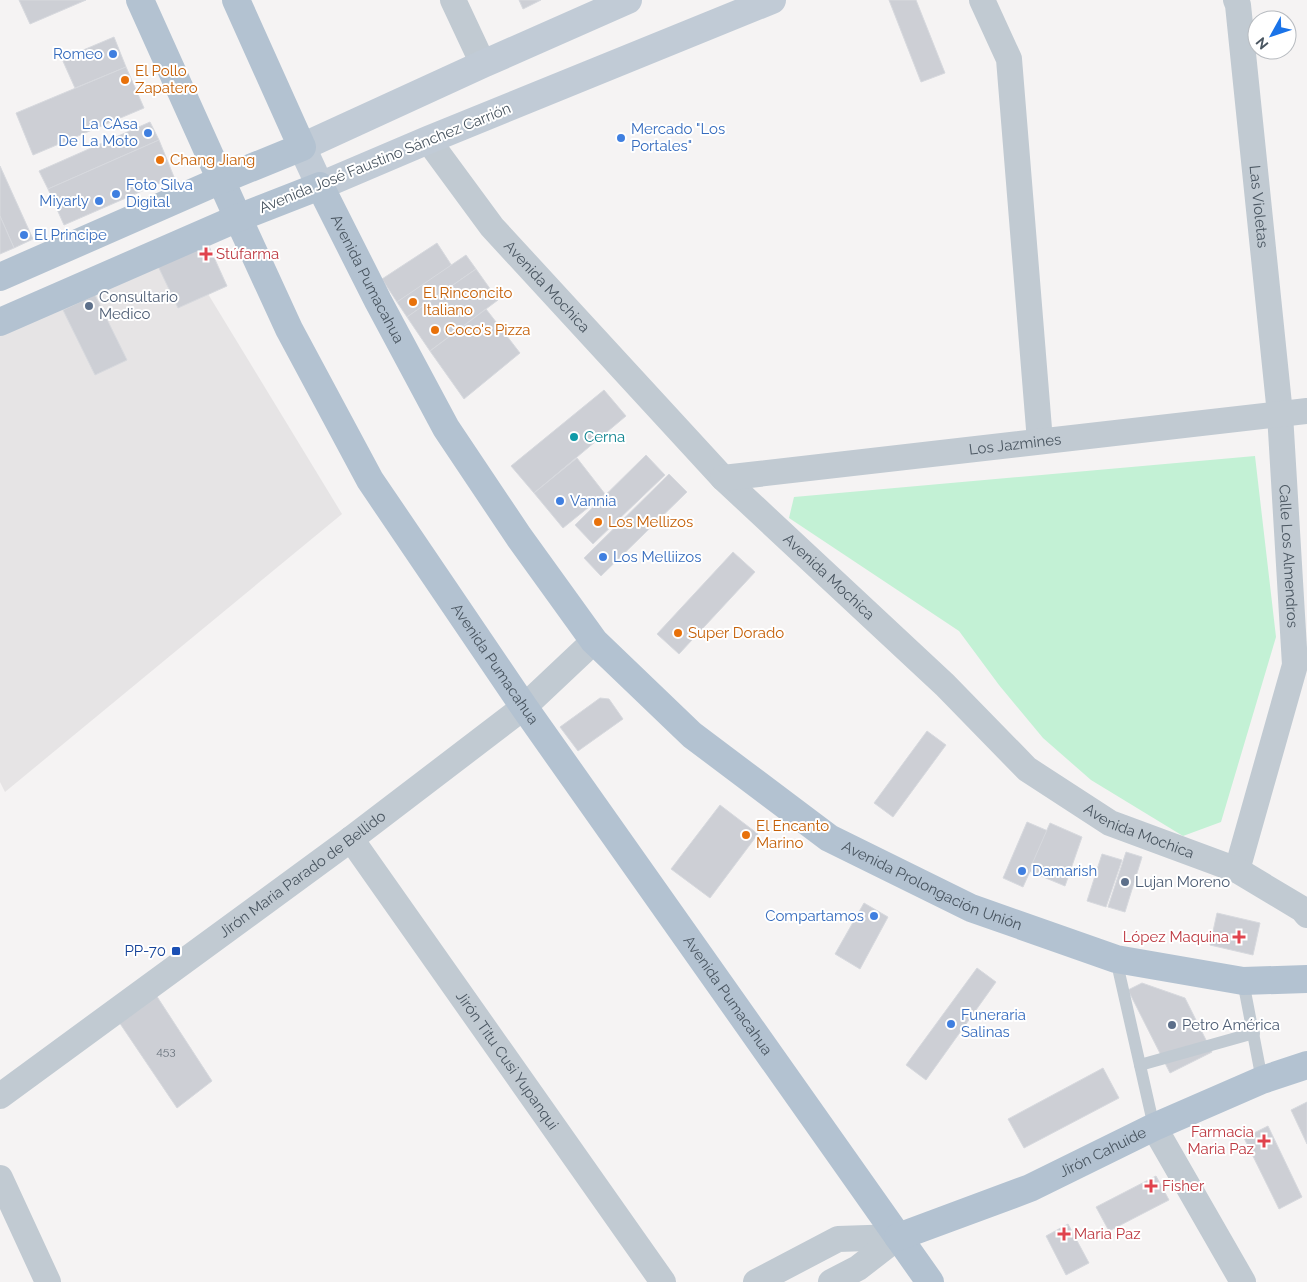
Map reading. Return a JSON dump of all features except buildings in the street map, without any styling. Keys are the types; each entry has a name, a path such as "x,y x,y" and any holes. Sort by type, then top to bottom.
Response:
{"main road":[{"name":"Avenida Pumacahua","path":"140,0 289,329 370,480 524,707 930,1282"},
{"name":"Avenida Pumacahua","path":"236,0 320,186 378,301 446,428 518,537 594,641"},
{"path":"0,277 221,180 302,147 628,0"},
{"name":"Avenida José Faustino Sánchez Carrión","path":"0,322 238,218 772,0"},
{"name":"Avenida Prolongación Unión","path":"594,641 692,735 829,838 971,908 1116,959 1243,981 1307,979"},
{"name":"Jirón Cahuide","path":"898,1236 1030,1188 1154,1127 1262,1080 1307,1065"}],"street":[{"path":"453,0 483,64"},
{"path":"982,0 1009,59 1040,441"},
{"name":"Las Violetas","path":"1236,0 1280,414"},
{"name":"Avenida Mochica","path":"428,140 492,227 723,478 945,685 1027,769 1110,823 1237,870 1302,909 1307,915"},
{"name":"Los Jazmines","path":"723,478 1307,411"},
{"name":"Calle Los Almendros","path":"1237,870 1301,665 1280,414"},
{"name":"Jirón Maria Parado de Bellido","path":"0,1096 351,839 524,707 594,641"},
{"name":"Jirón Titu Cusi Yupanqui","path":"351,839 663,1282"},
{"path":"1154,1127 1243,1282"},
{"path":"0,1178 48,1282"},
{"name":"Jirón Cahuide","path":"756,1282 838,1239 898,1236"},
{"name":"Jirón Cahuide","path":"831,1282 858,1268 898,1236"}],"lane":[{"path":"1116,959 1154,1127"},
{"path":"1243,981 1262,1080"},
{"path":"1140,1065 1254,1033"}],"shaded area":[{"path":"180,248 342,514 5,792 0,782 0,331"}],"green space":[{"path":"1255,456 1276,637 1221,822 1183,836 1091,780 1043,738 999,685 959,631 789,518 794,497"}],"place":[{"name":"Romeo","path":"113,54"},
{"name":"El Pollo Zapatero","path":"125,80"},
{"name":"La CAsa De La Moto","path":"148,133"},
{"name":"Mercado \"Los Portales\"","path":"621,138"},
{"name":"Chang Jiang","path":"160,160"},
{"name":"Foto Silva Digital","path":"116,194"},
{"name":"Miyarly","path":"99,201"},
{"name":"El Principe","path":"24,235"},
{"name":"Stúfarma","path":"206,254"},
{"name":"El Rinconcito Italiano","path":"413,302"},
{"name":"Consultario Medico","path":"89,306"},
{"name":"Coco's Pizza","path":"435,330"},
{"name":"Cerna","path":"574,437"},
{"name":"Vannia","path":"560,501"},
{"name":"Los Mellizos","path":"598,522"},
{"name":"Los Melliizos","path":"603,557"},
{"name":"Super Dorado","path":"678,633"},
{"name":"El Encanto Marino","path":"746,835"},
{"name":"Damarish","path":"1022,871"},
{"name":"Lujan Moreno","path":"1125,882"},
{"name":"Compartamos","path":"874,916"},
{"name":"López Maquina","path":"1239,937"},
{"name":"PP-70","path":"176,951"},
{"name":"Funeraria Salinas","path":"951,1024"},
{"name":"Petro América","path":"1172,1025"},
{"name":"Farmacia Maria Paz","path":"1264,1141"},
{"name":"Fisher","path":"1151,1186"},
{"name":"Maria Paz","path":"1064,1234"}]}
